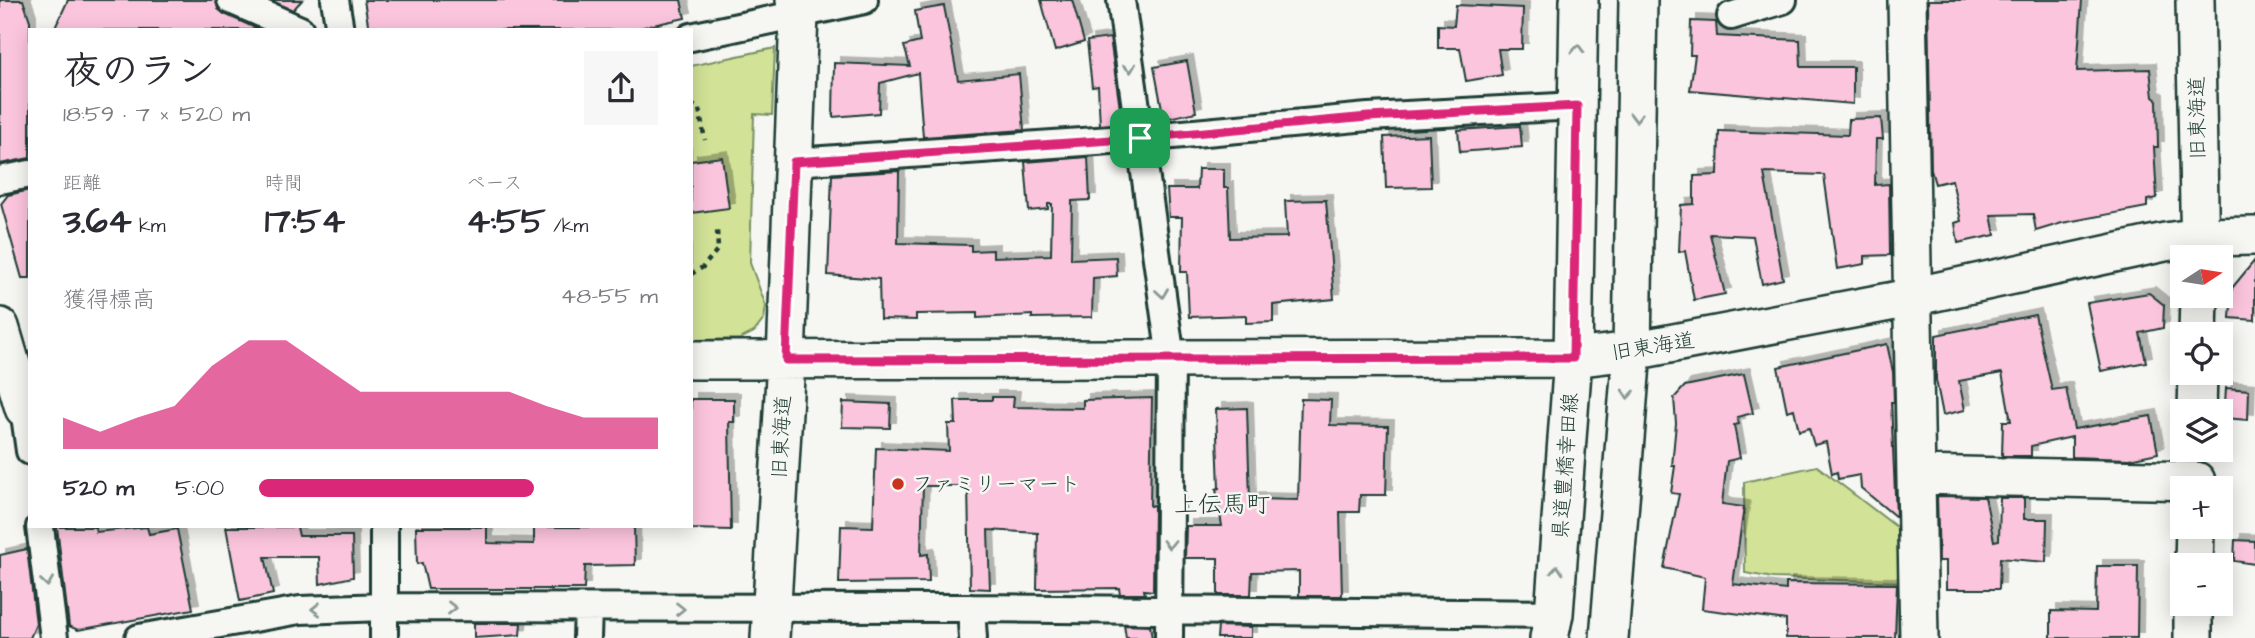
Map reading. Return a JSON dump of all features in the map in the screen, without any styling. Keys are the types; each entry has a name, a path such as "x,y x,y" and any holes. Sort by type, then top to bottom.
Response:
{"street":[{"path":"231,0 295,28"},
{"path":"335,0 340,28"},
{"path":"693,36 797,7 864,0"},
{"path":"1121,0 1171,359 1170,638"},
{"name":"県道豊橋幸田線","path":"1552,626 1573,358 1579,0"},
{"path":"1609,638 1632,351 1638,0"},
{"path":"1731,16 1783,0"},
{"path":"1908,0 1919,638"},
{"name":"旧東海道","path":"2195,0 2200,245"},
{"path":"693,360 786,360 797,7"},
{"path":"794,162 1140,138 1368,117 1577,106"},
{"path":"0,180 28,174"},
{"name":"旧東海道","path":"2210,245 2255,236"},
{"name":"旧東海道","path":"771,624 786,360 1573,358 1632,351 2170,252"},
{"path":"0,327 28,444"},
{"path":"1917,475 2196,473"},
{"path":"40,528 54,638"},
{"path":"384,528 384,638"},
{"path":"139,638 220,631 300,610 384,607 588,608 771,624 971,608 1169,609 1552,626"},
{"path":"587,638 588,608"},
{"path":"971,608 973,638"},
{"path":"2193,616 2193,638"}],"path":[{"path":"693,105 699,109 705,140"},
{"path":"693,273 703,267 718,249 717,230"}],"green space":[{"path":"775,48 772,115 754,114 750,263 766,306 764,319 754,332 740,339 693,340 693,66"},
{"path":"1817,466 1903,532 1904,582 1773,578 1745,573 1744,482"}],"building":[{"path":"0,0 23,0 30,21 28,158 0,164"},
{"path":"68,0 216,0 218,9 224,14 256,28 55,28"},
{"path":"270,0 302,0 293,10"},
{"path":"364,0 681,0 685,18 639,28 369,28"},
{"path":"1041,0 1072,0 1084,42 1055,51"},
{"path":"1928,0 2082,0 2077,71 2150,69 2153,97 2157,100 2158,147 2154,147 2157,198 2147,200 2147,207 2062,223 2036,231 2033,214 1991,215 1995,235 1958,243 1955,223 1961,221 1952,180 1935,184 1931,170"},
{"path":"1456,5 1523,8 1522,49 1498,49 1502,75 1466,81 1460,48 1438,48 1438,25 1454,26"},
{"path":"944,6 958,80 1019,74 1024,130 923,137 918,73 880,83 879,113 833,117 834,63 910,66 904,46 920,42 915,11"},
{"path":"1691,21 1716,22 1717,36 1800,40 1801,67 1853,67 1853,104 1690,90 1695,55 1690,55"},
{"path":"1110,38 1122,123 1100,125 1098,86 1092,87 1087,41"},
{"path":"1187,61 1196,112 1164,119 1154,67"},
{"path":"1881,118 1883,139 1876,139 1875,185 1889,184 1890,255 1865,256 1865,264 1837,269 1824,175 1764,173 1783,279 1762,284 1753,236 1710,234 1725,294 1694,300 1685,251 1679,252 1681,205 1694,204 1694,176 1718,175 1719,131 1848,135 1849,119"},
{"path":"1520,126 1522,147 1460,152 1458,130"},
{"path":"1429,135 1431,187 1386,188 1384,137"},
{"path":"722,157 729,208 693,213 693,161"},
{"path":"1088,157 1090,200 1072,201 1071,259 1116,257 1117,276 1093,278 1092,317 1032,318 1032,315 977,318 977,313 916,314 916,320 880,319 879,279 828,275 832,175 899,171 898,243 971,245 971,251 993,250 993,257 1051,255 1052,204 1048,204 1048,209 1029,211 1025,162"},
{"path":"1198,169 1224,169 1224,188 1228,188 1230,238 1287,237 1285,201 1326,200 1334,299 1273,305 1273,322 1246,323 1246,315 1189,317 1187,272 1181,272 1182,217 1169,217 1167,189 1197,189"},
{"path":"28,190 28,278 22,278 1,204 8,195"},
{"path":"2255,260 2255,320 2230,318 2233,287"},
{"path":"2149,293 2164,305 2163,328 2140,333 2146,362 2101,371 2087,303"},
{"path":"2035,315 2052,390 2066,388 2074,429 2151,416 2158,453 2129,459 2072,457 2072,437 2031,446 2031,456 2002,456 2003,421 2011,421 2002,373 1959,381 1965,410 1943,415 1936,380 1936,335"},
{"path":"1887,344 1893,372 1894,402 1891,402 1896,517 1861,488 1860,475 1838,479 1837,472 1832,474 1826,442 1814,445 1809,428 1799,431 1794,409 1787,411 1778,367"},
{"path":"1744,374 1753,413 1737,417 1739,424 1734,425 1740,458 1727,461 1722,504 1744,507 1733,584 1786,590 1786,583 1897,584 1895,638 1786,638 1786,620 1702,609 1705,577 1664,568 1679,494 1671,493 1675,466 1672,466 1676,423 1674,398 1685,386"},
{"path":"2226,388 2249,390 2248,420 2233,419 2233,399 2225,399"},
{"path":"992,397 1014,397 1013,407 1083,408 1083,400 1152,398 1150,506 1154,505 1153,591 1144,590 1145,594 1120,594 1119,588 1037,589 1038,533 988,530 990,589 970,588 968,486 923,486 921,555 928,554 929,582 839,583 841,526 873,527 876,448 949,451 948,424 956,424 955,400 992,400"},
{"path":"693,399 734,399 734,422 729,422 731,530 691,529"},
{"path":"1301,399 1331,400 1330,425 1388,426 1386,495 1360,495 1359,512 1340,512 1342,596 1299,596 1299,571 1252,572 1251,595 1218,595 1218,558 1185,558 1186,526 1222,526 1216,489 1219,488 1216,409 1247,408 1250,499 1298,500"},
{"path":"843,402 891,404 890,428 842,427"},
{"path":"1937,496 1985,497 1994,541 1999,540 2000,498 2024,498 2024,519 2047,519 2046,562 2000,558 1999,589 1946,589 1946,561 1939,561"},
{"path":"57,528 95,528 96,532 147,528 149,534 177,529 193,609 78,630 69,626"},
{"path":"226,528 297,528 299,536 352,536 353,577 320,584 319,557 265,557 273,594 240,601"},
{"path":"416,528 487,528 487,543 534,544 534,528 634,528 635,565 585,566 584,589 428,589 422,563 417,564"},
{"path":"2235,540 2255,541 2255,564 2234,561"},
{"path":"27,549 36,624 30,638 0,638 0,555"},
{"path":"2097,566 2138,566 2137,638 2051,638 2051,611 2096,612"},
{"path":"474,623 521,623 520,635 474,638"},
{"path":"1124,625 1150,626 1152,638 1126,638"},
{"path":"1218,626 1251,627 1251,638 1217,638"}],"place":[{"name":"ファミリーマート","path":"898,484"}],"district":[{"name":"上伝馬町","path":"1222,504"}],"route":[{"path":"1577,106 1573,358 786,360 794,162 1140,138 1368,117 1577,106"}]}
